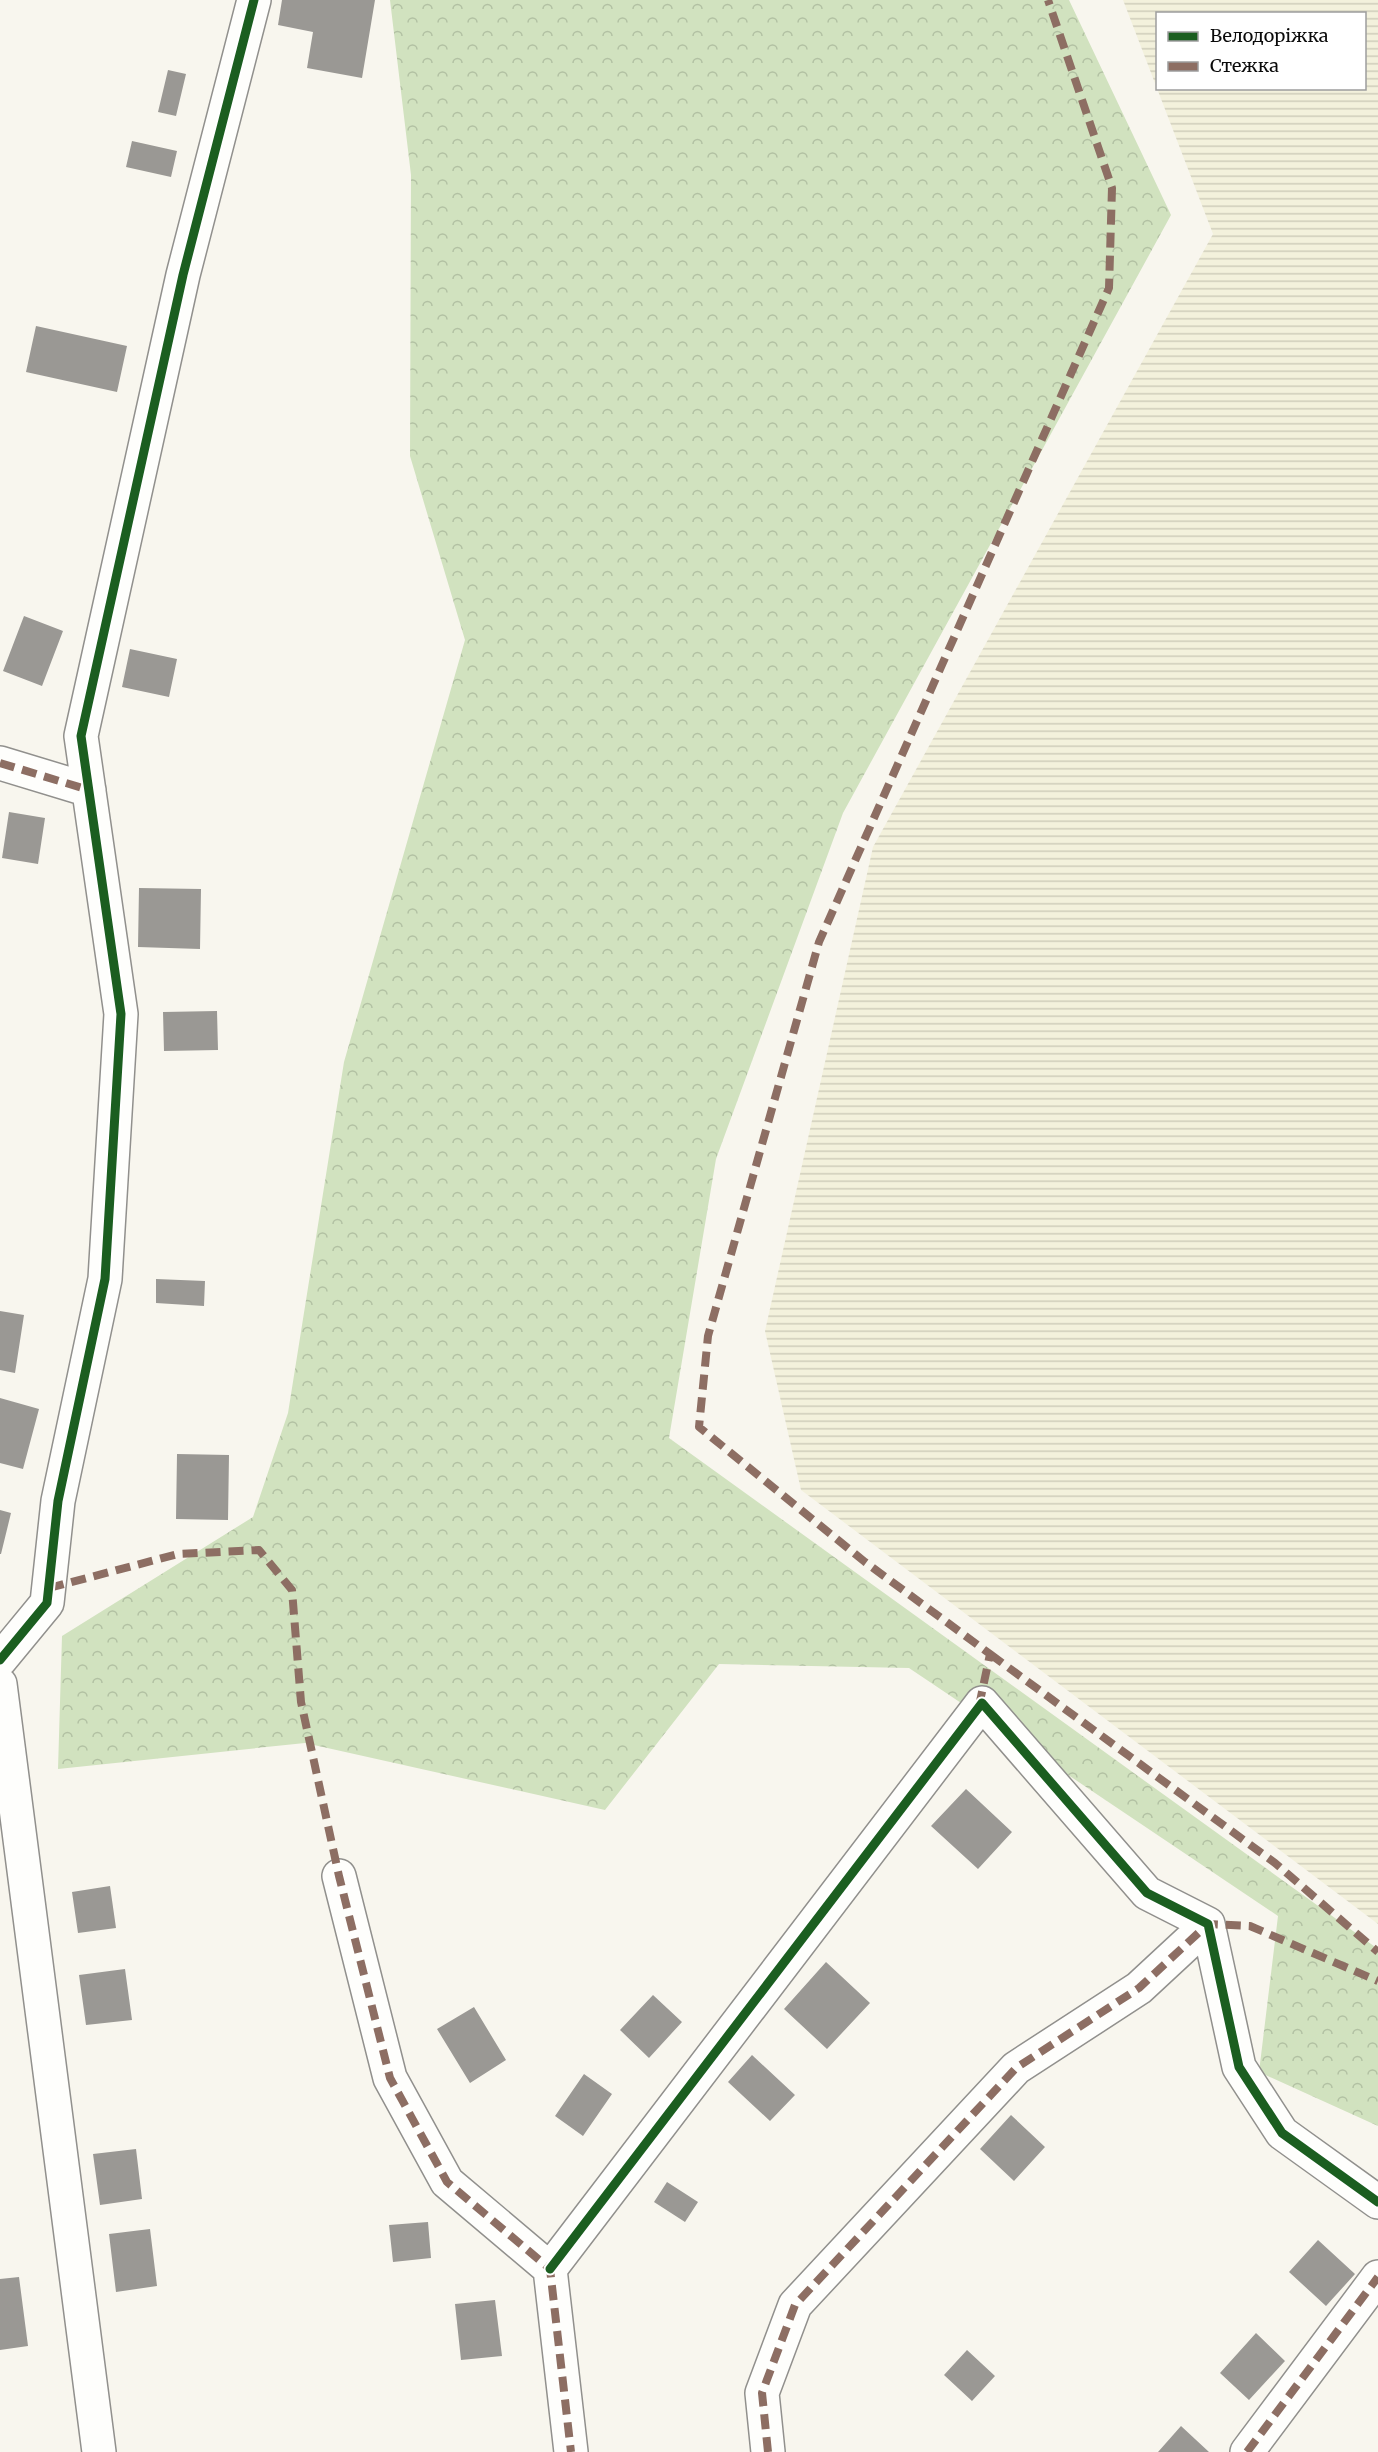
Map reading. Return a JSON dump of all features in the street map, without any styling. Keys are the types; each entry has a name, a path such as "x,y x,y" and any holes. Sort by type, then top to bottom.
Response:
{"street":[{"path":"0,1660 47,1604 58,1501 105,1280 121,1014 81,736 183,275 255,0"},
{"path":"0,764 88,790"},
{"path":"0,1684 99,2452"},
{"path":"550,2269 982,1703 1147,1893 1208,1924"},
{"path":"339,1876 390,2078 447,2182 550,2269 571,2452"},
{"path":"1208,1924 1239,2067 1282,2133 1378,2202"},
{"path":"768,2452 762,2393 795,2305 1016,2068 1139,1988 1208,1924"},
{"path":"1247,2452 1378,2277"}],"shaded area":[{"path":"1123,0 1378,0 1378,1924 801,1490 765,1331 873,847 1213,234 1158,90 1366,90 1366,12 1156,12 1156,86"}],"green space":[{"path":"390,0 1069,0 1171,215 843,813 716,1159 669,1438 1378,1949 1378,2126 1259,2072 1278,1916 909,1668 719,1664 605,1810 305,1743 58,1769 62,1636 253,1517 288,1413 344,1062 465,640 410,456 411,175"}],"building":[{"path":"282,0 375,0 362,78 307,68 313,32 278,25"},
{"path":"168,70 186,74 176,116 158,112"},
{"path":"132,141 177,151 171,177 126,167"},
{"path":"36,326 127,346 117,392 26,372"},
{"path":"24,616 63,631 42,686 3,671"},
{"path":"130,649 177,659 169,697 122,687"},
{"path":"9,812 45,818 38,864 2,858"},
{"path":"139,888 201,889 200,949 138,947"},
{"path":"217,1011 218,1050 164,1051 163,1012"},
{"path":"156,1279 205,1281 204,1306 156,1303"},
{"path":"0,1311 24,1315 15,1373 0,1370"},
{"path":"0,1398 39,1409 23,1469 0,1463"},
{"path":"177,1454 229,1455 228,1520 176,1519"},
{"path":"0,1510 11,1513 1,1554 0,1554"},
{"path":"966,1789 1012,1832 978,1869 931,1826"},
{"path":"110,1886 116,1928 78,1933 72,1892"},
{"path":"826,1962 870,2003 827,2049 784,2009"},
{"path":"125,1969 132,2020 86,2025 79,1975"},
{"path":"653,1995 682,2022 649,2058 620,2030"},
{"path":"474,2007 506,2060 470,2083 437,2029"},
{"path":"752,2055 795,2095 770,2121 728,2082"},
{"path":"584,2074 612,2094 583,2136 555,2116"},
{"path":"1011,2115 1045,2147 1014,2181 980,2149"},
{"path":"136,2149 142,2199 100,2205 93,2154"},
{"path":"667,2182 698,2202 685,2222 654,2202"},
{"path":"428,2222 431,2258 393,2262 389,2225"},
{"path":"150,2229 157,2286 116,2292 109,2234"},
{"path":"1318,2240 1355,2274 1326,2306 1289,2272"},
{"path":"19,2277 28,2346 0,2350 0,2279"},
{"path":"495,2300 502,2356 461,2360 455,2304"},
{"path":"1256,2333 1285,2361 1249,2400 1220,2373"},
{"path":"967,2350 995,2376 972,2401 944,2375"},
{"path":"1181,2426 1209,2452 1158,2452"}],"marked path":[{"path":"979,1706 990,1654 865,1562 699,1427 708,1336 819,942 1109,288 1112,188 1048,0"},
{"path":"0,763 89,790"},
{"path":"49,1588 178,1554 259,1550 292,1590 301,1702 339,1876 390,2078 447,2182 550,2269 571,2452"},
{"path":"990,1654 1275,1863 1378,1952"},
{"path":"768,2452 762,2393 795,2305 1016,2068 1139,1988 1208,1924 1250,1926 1378,1981"},
{"path":"1247,2452 1378,2277"}],"cycle path":[{"path":"0,1660 47,1603 58,1501 105,1279 121,1014 81,736 183,275 254,0"},
{"path":"550,2269 982,1703 1147,1893 1208,1924 1239,2067 1282,2133 1378,2202"}]}
